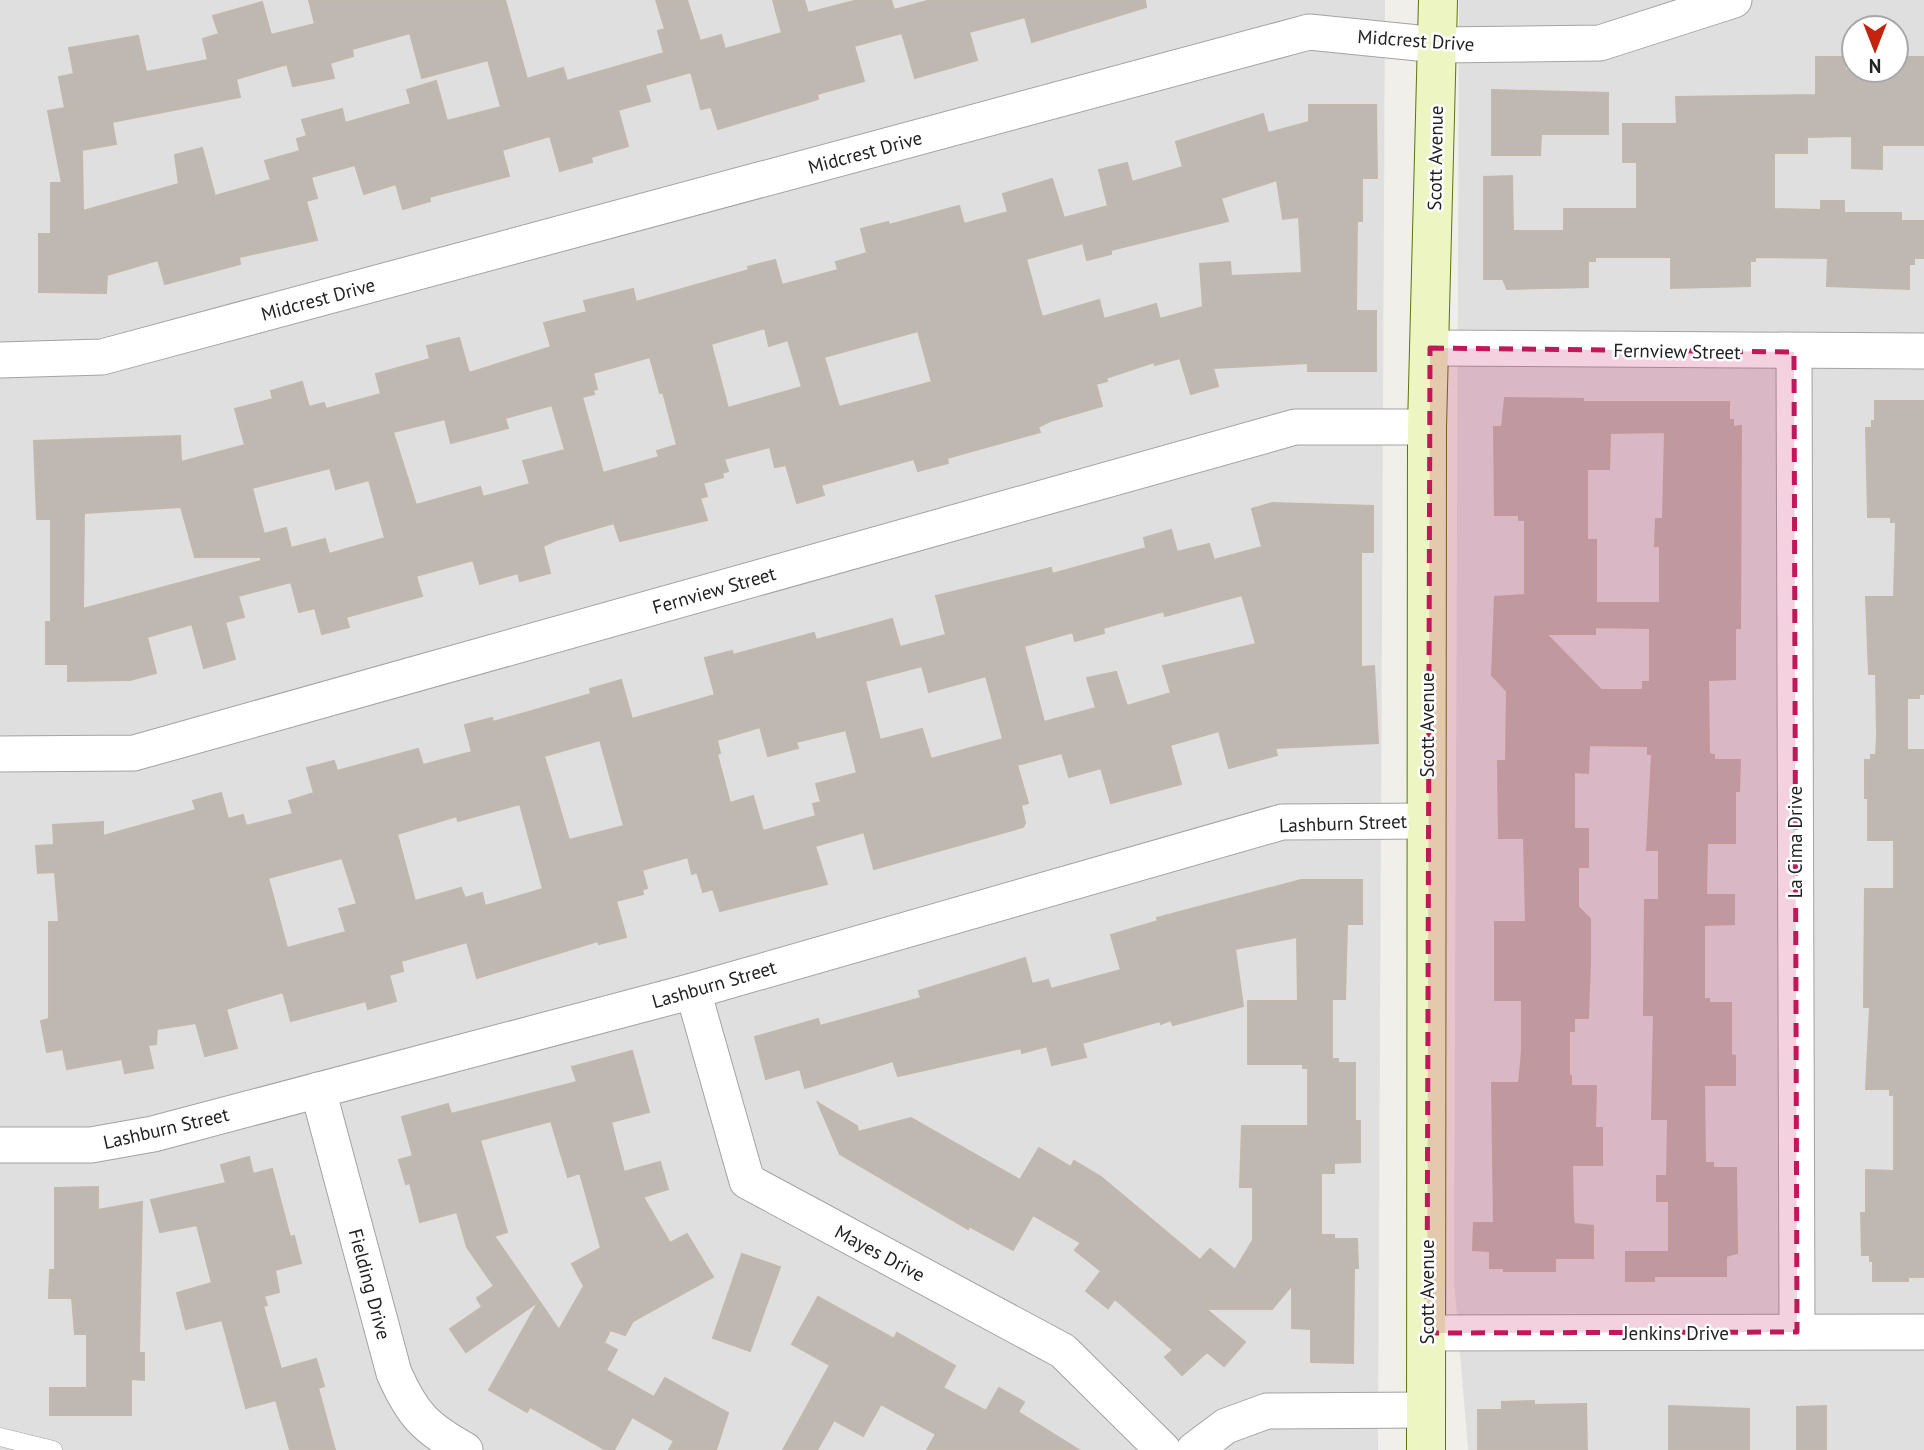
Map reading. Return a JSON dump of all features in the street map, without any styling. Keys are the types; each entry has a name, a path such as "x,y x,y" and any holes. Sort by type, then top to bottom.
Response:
{"street":[{"name":"Scott Avenue","path":"1426,1450 1427,427 1438,0"},
{"name":"Midcrest Drive","path":"0,360 102,357 1309,32 1438,45 1600,43 1734,0"},
{"name":"Fernview Street","path":"1430,348 1924,351"},
{"name":"La Cima Drive","path":"1794,352 1797,1332"},
{"name":"Fernview Street","path":"0,754 134,752 1295,427 1427,427"},
{"name":"Lashburn Street","path":"0,1145 91,1145 141,1137 693,991 1282,821 1427,821"},
{"name":"Mayes Drive","path":"693,991 747,1181 1063,1351 1163,1450"},
{"name":"Fielding Drive","path":"318,1090 394,1373 409,1407 439,1435 465,1450"},
{"name":"Jenkins Drive","path":"1427,1333 1924,1332"},
{"path":"1194,1450 1226,1426 1267,1411 1426,1410"}],"lane":[{"path":"0,1437 53,1450"}],"highlighted area":[{"path":"1430,348 1794,352 1797,1332 1427,1333"}],"shaded area":[{"path":"0,0 1385,0 1378,1450 0,1450"},
{"path":"1459,0 1924,0 1924,1450 1468,1450 1454,1280"}],"building":[{"path":"309,0 505,0 527,79 563,68 567,81 664,53 658,31 665,29 656,0 687,0 700,41 721,35 725,49 782,33 773,0 804,0 808,13 858,0 891,0 894,10 931,0 1145,0 1146,7 1032,42 1025,17 969,32 977,60 915,78 902,33 854,46 864,81 817,94 818,99 718,129 711,107 701,109 691,72 645,85 650,101 618,110 628,146 591,157 592,162 560,171 550,136 502,150 509,176 429,197 430,201 403,209 396,184 364,194 355,165 311,177 317,198 306,201 317,240 239,257 240,264 165,284 158,260 107,275 106,293 39,292 39,234 51,234 51,183 62,183 48,111 65,108 59,77 74,74 69,48 138,36 146,72 208,60 203,39 219,34 213,16 262,2 271,35 315,24","holes":["410,33 422,78 488,60 501,107 447,121 436,81 407,90 411,104 345,123 342,109 302,120 307,136 297,139 300,151 265,161 271,180 215,196 202,148 175,155 179,184 83,211 82,150 116,144 112,122 240,97 236,79 287,64 293,86 334,78 330,63 353,56 352,49"]},
{"path":"1816,57 1840,57 1840,84 1910,84 1910,57 1924,57 1924,145 1882,145 1882,169 1852,168 1852,136 1807,137 1807,153 1774,153 1774,209 1821,210 1821,201 1844,201 1844,213 1901,213 1901,221 1924,221 1924,258 1914,258 1914,264 1909,264 1909,289 1827,286 1828,258 1755,257 1755,261 1750,261 1750,286 1671,288 1671,257 1595,257 1595,261 1588,261 1588,287 1507,289 1503,279 1484,279 1484,177 1512,176 1513,231 1564,231 1564,209 1637,209 1637,162 1623,162 1623,124 1677,124 1676,97 1816,95"},
{"path":"1492,90 1608,93 1608,134 1541,134 1540,155 1492,155"},
{"path":"1309,105 1376,105 1377,178 1362,178 1362,221 1357,221 1356,311 1376,311 1376,371 1308,371 1308,363 1213,368 1218,386 1191,394 1180,358 1155,365 1154,362 1096,384 1102,406 1050,421 1038,427 1040,432 947,458 948,463 918,471 914,459 821,485 824,495 797,503 786,465 775,467 770,447 724,459 728,471 722,473 723,477 703,483 707,496 700,498 707,520 620,541 614,523 556,540 543,546 550,573 520,581 518,573 480,584 473,560 416,576 422,596 346,617 349,627 322,634 315,608 299,612 291,582 238,596 244,617 225,622 235,659 204,668 192,624 147,637 156,673 130,680 68,681 68,664 46,664 46,622 51,622 51,519 37,519 34,441 180,436 181,462 245,445 235,409 273,399 271,391 302,382 309,407 324,403 326,409 381,394 376,374 430,359 427,346 459,338 469,373 551,347 544,323 587,312 584,301 633,289 636,302 775,260 782,285 838,270 836,262 867,253 861,229 888,222 889,225 959,206 964,224 1008,212 1003,194 1052,179 1064,218 1108,206 1099,170 1127,163 1132,182 1183,167 1176,142 1263,114 1268,133 1309,122","holes":["1277,180 1283,219 1299,217 1302,273 1231,276 1230,262 1200,264 1203,307 1160,319 1156,304 1104,319 1099,300 1042,317 1026,259 1083,243 1087,260 1111,254 1111,250 1228,221 1221,198","765,328 769,346 788,340 802,387 728,408 711,344","918,331 932,382 839,407 824,357","650,357 660,393 663,392 677,445 657,451 659,457 603,473 582,397 594,394 593,390 597,389 593,373","552,405 565,450 523,461 530,484 483,497 480,487 416,505 393,432 445,419 451,443 508,428 505,418","330,468 336,489 369,480 385,538 329,554 325,539 291,548 286,528 264,534 252,488","181,507 195,557 261,557 261,561 83,609 84,513"]},
{"path":"1505,398 1583,399 1583,402 1729,402 1729,420 1733,420 1733,427 1741,426 1740,628 1735,628 1735,679 1708,680 1709,754 1714,755 1714,760 1740,760 1739,791 1735,791 1735,843 1707,843 1706,895 1734,895 1734,924 1704,925 1704,999 1709,999 1709,1003 1731,1003 1731,1055 1735,1056 1735,1085 1704,1085 1705,1163 1713,1163 1713,1168 1736,1168 1737,1253 1726,1256 1726,1276 1654,1276 1654,1281 1626,1281 1626,1252 1669,1252 1669,1201 1657,1201 1657,1176 1667,1176 1668,1119 1652,1119 1654,1015 1644,1015 1645,900 1659,900 1659,850 1647,850 1652,754 1648,754 1648,746 1589,745 1588,773 1574,772 1574,829 1588,829 1588,867 1578,867 1578,907 1590,919 1590,960 1588,1018 1574,1018 1574,1031 1569,1031 1569,1076 1571,1086 1596,1086 1595,1128 1602,1128 1602,1165 1572,1165 1573,1216 1574,1224 1593,1226 1593,1258 1555,1258 1555,1271 1504,1271 1504,1268 1490,1268 1490,1251 1473,1250 1474,1223 1494,1223 1492,1083 1519,1083 1522,1052 1522,1000 1495,1000 1495,922 1526,922 1524,838 1499,838 1498,761 1506,761 1507,691 1492,675 1495,597 1525,595 1525,520 1519,520 1519,515 1495,515 1494,427 1502,427","holes":["1665,432 1663,519 1656,519 1655,546 1660,546 1660,603 1596,603 1596,540 1587,540 1587,469 1609,469 1610,433","1595,627 1650,628 1650,682 1643,682 1643,690 1601,690 1546,634 1595,634"]},
{"path":"1875,401 1924,401 1924,694 1919,694 1919,698 1907,698 1907,750 1924,750 1924,1277 1908,1277 1908,1281 1873,1281 1873,1261 1870,1261 1870,1255 1862,1255 1861,1213 1866,1213 1866,1170 1894,1171 1894,1095 1890,1095 1890,1089 1866,1089 1870,1007 1864,1007 1865,889 1894,889 1894,840 1868,840 1868,798 1865,798 1865,760 1871,760 1871,755 1876,755 1877,736 1876,674 1869,674 1866,597 1894,597 1896,522 1891,522 1891,517 1868,517 1866,428 1872,428 1872,421 1875,421"},
{"path":"1272,503 1373,506 1373,552 1361,552 1361,667 1374,666 1378,743 1275,748 1277,755 1229,768 1219,731 1170,745 1181,784 1111,803 1101,768 1069,777 1062,753 1017,765 1028,803 1021,805 1025,823 1023,827 874,869 864,832 815,846 827,884 720,911 713,889 703,892 697,872 692,874 688,857 642,870 647,888 642,890 643,894 616,901 626,937 599,944 598,941 477,978 467,942 401,961 403,971 389,975 396,1001 368,1009 366,1001 291,1021 283,992 226,1009 237,1048 205,1056 196,1023 157,1029 156,1044 148,1045 153,1068 125,1073 122,1059 67,1069 63,1049 47,1052 41,1021 49,1019 49,922 59,922 55,872 38,873 36,846 54,845 53,825 103,822 103,836 196,810 193,801 221,793 228,819 243,815 246,826 293,814 289,801 314,793 307,768 334,761 337,771 418,749 423,765 472,752 465,725 492,718 493,722 591,694 590,689 621,680 632,719 715,695 705,658 732,651 733,655 814,633 816,640 892,619 900,647 946,635 936,596 1051,568 1052,574 1146,548 1144,538 1171,530 1177,552 1209,544 1214,560 1262,547 1252,509","holes":["1242,595 1256,644 1163,666 1171,693 1127,706 1116,672 1087,678 1096,708 1044,722 1024,646 1073,632 1075,641 1104,633 1103,628 1164,611 1165,616","922,666 929,692 986,676 1003,739 931,759 922,729 880,740 865,681","760,727 768,756 798,748 796,742 846,730 857,773 816,784 821,802 813,804 816,816 763,831 753,796 730,803 717,754 720,753 717,740","600,740 624,826 569,840 544,756","520,804 543,889 485,906 482,893 465,898 461,888 415,901 397,834 457,816 458,821","342,858 357,904 339,909 346,932 287,948 268,878"]},
{"path":"1301,880 1362,880 1362,924 1347,924 1345,999 1332,999 1332,1059 1338,1059 1338,1063 1355,1063 1355,1121 1360,1121 1360,1162 1334,1163 1334,1173 1321,1173 1321,1235 1334,1235 1334,1239 1357,1239 1353,1363 1311,1362 1311,1329 1292,1328 1292,1285 1272,1309 1206,1309 1245,1342 1224,1366 1207,1352 1182,1375 1165,1357 1173,1350 1115,1299 1108,1308 1086,1291 1101,1271 1075,1250 1081,1243 1033,1215 1013,1250 969,1226 968,1229 840,1154 818,1103 857,1126 858,1132 911,1118 1020,1180 1039,1148 1071,1167 1074,1161 1101,1177 1200,1260 1210,1249 1235,1270 1253,1240 1253,1187 1240,1187 1242,1126 1308,1126 1308,1068 1303,1068 1303,1064 1248,1064 1248,1001 1298,1001 1297,937 1235,949 1243,1006 1173,1025 1171,1020 1161,1024 1160,1021 1082,1043 1086,1057 1052,1065 1047,1046 1022,1053 1021,1048 898,1076 893,1061 805,1088 800,1069 766,1079 755,1037 818,1019 820,1026 921,998 919,991 1025,958 1032,984 1048,980 1051,989 1121,970 1111,935 1158,921 1157,918"},
{"path":"632,1051 649,1112 611,1122 624,1172 660,1162 668,1189 643,1197 670,1243 687,1234 713,1277 633,1321 625,1335 610,1330 604,1343 617,1350 606,1370 654,1397 665,1378 728,1413 716,1450 669,1450 674,1441 632,1417 614,1450 606,1450 530,1407 527,1412 489,1390 539,1301 466,1352 450,1329 482,1307 477,1298 494,1286 467,1247 457,1212 420,1222 410,1183 406,1184 399,1160 413,1156 402,1117 448,1104 451,1114 577,1082 572,1067","holes":["551,1121 568,1177 580,1173 601,1248 572,1264 584,1286 559,1330 494,1236 507,1232 480,1140"]},
{"path":"249,1157 253,1174 272,1169 290,1237 294,1236 301,1263 275,1270 279,1292 264,1296 267,1305 263,1306 281,1369 316,1359 324,1386 318,1388 335,1450 290,1450 276,1400 246,1408 222,1320 186,1329 177,1293 212,1283 197,1225 160,1232 151,1200 226,1183 221,1165"},
{"path":"98,1187 98,1210 142,1202 139,1353 144,1353 144,1380 131,1379 131,1415 50,1415 50,1388 87,1388 87,1334 75,1334 72,1298 49,1298 50,1270 55,1270 55,1188"},
{"path":"742,1254 780,1267 750,1351 713,1338"},
{"path":"818,1297 894,1339 897,1333 955,1366 943,1388 986,1411 999,1388 1024,1402 1018,1412 1079,1450 927,1450 936,1434 881,1404 863,1436 834,1420 817,1450 783,1450 830,1365 792,1344"},
{"path":"1534,1401 1534,1405 1586,1404 1587,1450 1478,1450 1478,1410 1502,1410 1502,1402"},
{"path":"1669,1406 1749,1409 1749,1450 1669,1450"},
{"path":"1826,1406 1826,1450 1797,1450 1797,1407"}]}
